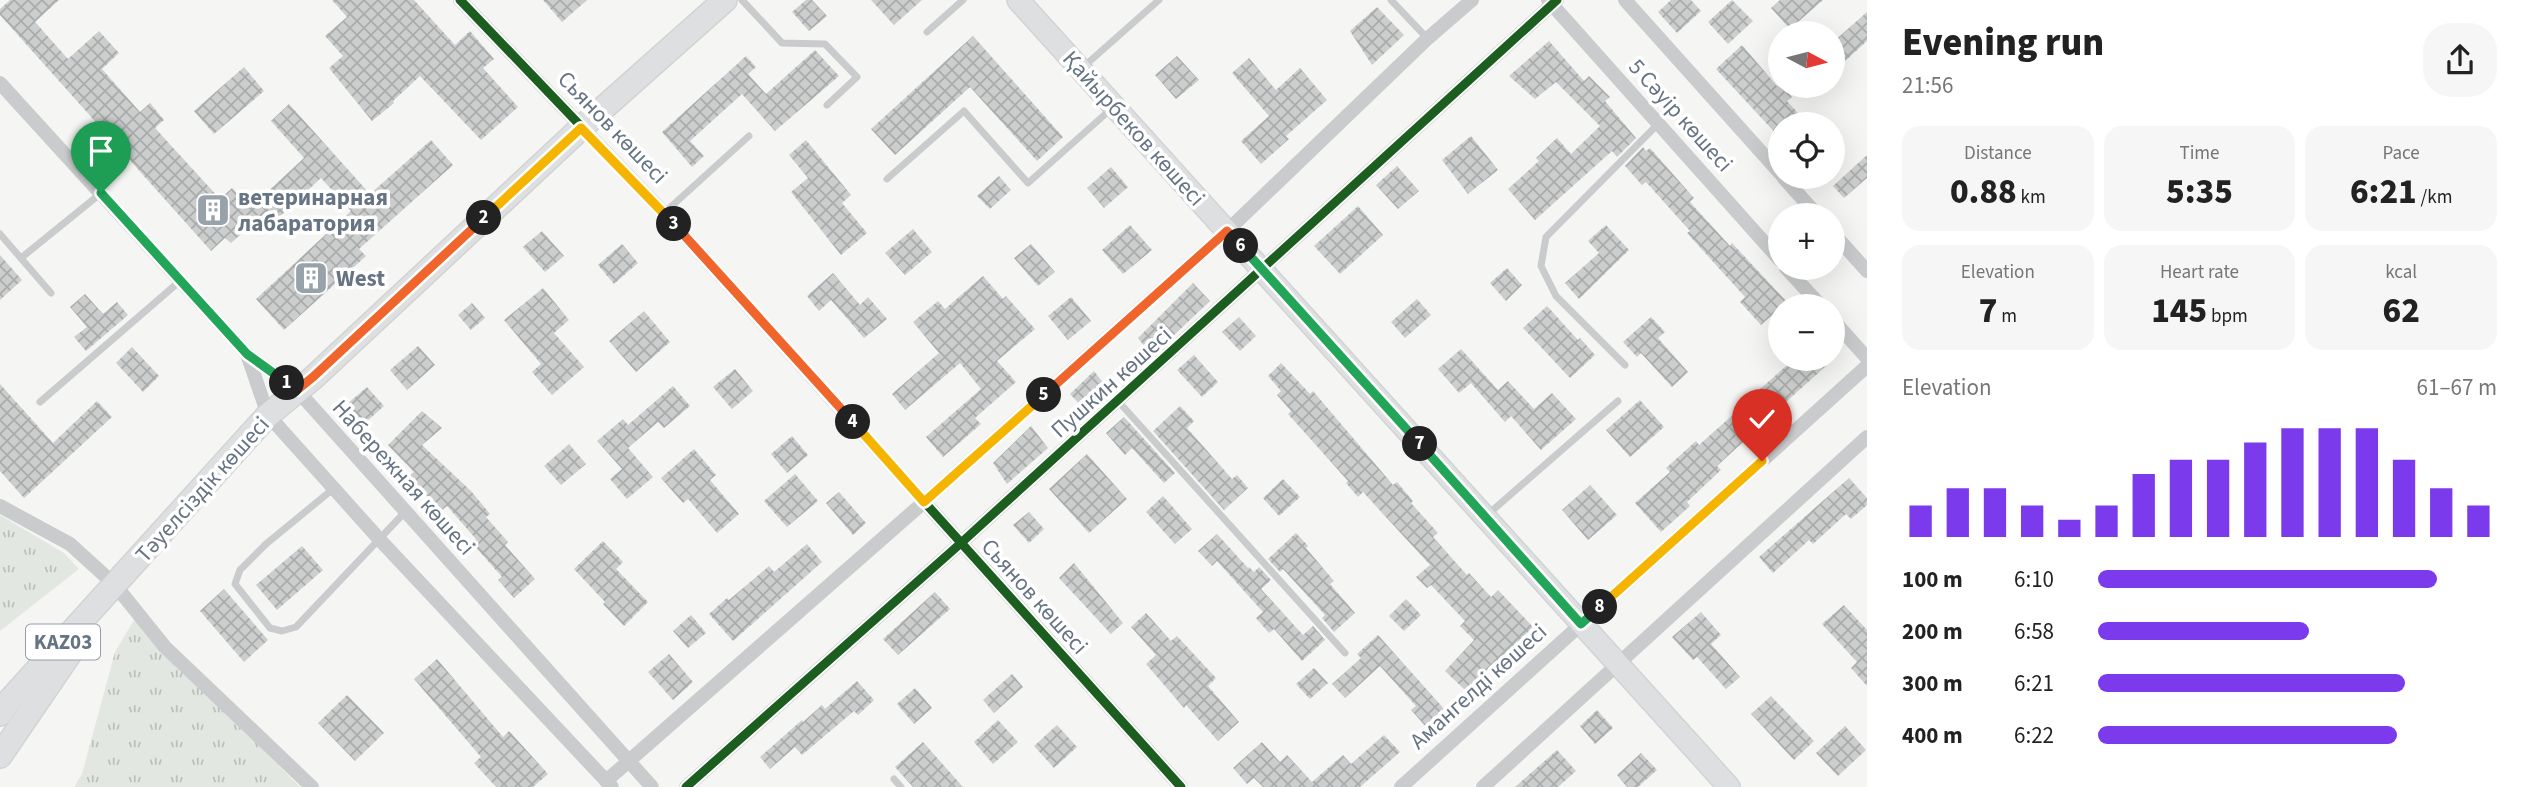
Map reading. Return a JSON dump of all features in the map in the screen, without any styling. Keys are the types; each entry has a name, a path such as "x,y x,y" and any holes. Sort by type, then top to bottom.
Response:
{"main road":[{"name":"Тәуелсіздік көшесі","path":"115,585 268,415 725,0"},
{"name":"Қайырбеков көшесі","path":"1018,0 1729,787"},
{"name":"KАZ03","path":"5,707 115,585"},
{"name":"KАZ03","path":"0,756 115,585"}],"street":[{"name":"Сьянов көшесі","path":"460,0 664,213 1181,787"},
{"name":"Пушкин көшесі","path":"609,784 628,761 924,502 1227,231 1427,39 1472,0"},
{"name":"5 Сәуір көшесі","path":"1625,0 1768,160"},
{"name":"Пушкин көшесі","path":"686,787 1118,401 1552,2"},
{"name":"5 Сәуір көшесі","path":"1552,2 1768,247"},
{"name":"Набережная көшесі","path":"0,83 247,354 297,390 652,787"},
{"name":"5 Сәуір көшесі","path":"1794,189 1806,203"},
{"path":"1845,244 1865,263"},
{"path":"1797,280 1810,294"},
{"path":"1845,333 1867,358"},
{"path":"247,354 268,415 380,540 609,784"},
{"name":"Амангелді көшесі","path":"1401,787 1867,366"},
{"path":"1483,787 1867,437"},
{"path":"0,506 70,544 115,585 165,647 312,787"}],"lane":[{"path":"741,0 782,43 825,44 857,77 827,105"},
{"path":"927,32 963,0"},
{"path":"1081,69 1159,0"},
{"path":"1391,0 1427,39"},
{"path":"887,179 964,111 1028,183 1114,106"},
{"path":"1625,365 1556,296 1541,266 1546,236 1658,124"},
{"path":"664,213 749,136"},
{"path":"21,258 101,193"},
{"path":"0,234 51,293"},
{"path":"40,402 181,281"},
{"path":"1118,401 1345,653"},
{"path":"1485,517 1618,401"},
{"path":"333,489 240,570 235,584 270,628 282,631 296,627 405,512"},
{"path":"894,779 901,787"}],"green space":[{"path":"0,515 64,553 79,569 0,631"},
{"path":"134,620 300,787 74,787 82,774 115,652"}],"building":[{"path":"10,0 59,0 35,22 68,59 99,31 119,53 102,69 140,112 150,103 164,120 155,128 220,199 232,188 250,208 304,158 271,121 289,104 370,194 431,140 453,165 359,249 366,256 284,330 256,299 351,211 321,178 275,221 266,212 231,243 225,238 211,251 0,15 0,9"},
{"path":"332,0 414,0 455,45 470,31 494,59 483,68 518,107 481,140 420,76 372,121 329,68 343,56 325,36 347,17"},
{"path":"543,0 587,0 562,22"},
{"path":"806,0 812,0 827,16 809,31 792,12"},
{"path":"871,0 922,0 894,25"},
{"path":"1671,0 1691,0 1701,11 1677,33 1658,12"},
{"path":"1732,0 1753,21 1728,44 1708,22"},
{"path":"1780,0 1823,0 1799,21 1783,21 1771,8"},
{"path":"1377,7 1404,35 1372,65 1350,31"},
{"path":"1867,12 1867,41 1845,61 1845,31"},
{"path":"973,36 1063,137 1037,161 970,87 895,155 871,129"},
{"path":"1549,41 1584,81 1589,76 1610,97 1605,101 1636,138 1617,157 1612,151 1535,220 1508,189 1539,161 1536,158 1557,138 1571,154 1600,126 1556,82 1535,99 1509,76"},
{"path":"1742,45 1768,75 1768,98 1791,98 1787,101 1797,112 1768,112 1768,125 1716,69"},
{"path":"815,50 839,76 775,131 742,94 690,141 704,156 692,167 662,132 746,56 756,67 748,74 766,94"},
{"path":"1177,56 1199,80 1176,99 1155,75"},
{"path":"1249,58 1276,90 1300,68 1327,100 1286,136 1289,139 1261,164 1241,141 1269,116 1232,73"},
{"path":"244,67 264,91 214,134 194,111"},
{"path":"1471,136 1498,170 1468,194 1442,160"},
{"path":"806,140 851,195 842,203 867,233 841,255 791,192 808,178 789,155"},
{"path":"1643,147 1646,151 1650,148 1694,198 1690,202 1780,294 1768,294 1768,319 1761,325 1740,302 1745,297 1687,233 1690,231 1646,182 1642,185 1625,166"},
{"path":"1867,155 1867,178 1844,198 1836,189 1845,189 1845,175"},
{"path":"1397,166 1419,191 1398,209 1376,185"},
{"path":"1111,167 1128,187 1104,208 1087,188"},
{"path":"999,176 1011,190 990,209 977,196"},
{"path":"1358,206 1383,235 1340,274 1314,246"},
{"path":"1130,225 1152,250 1123,274 1102,250"},
{"path":"1606,225 1629,250 1579,299 1565,283 1599,253 1588,241"},
{"path":"913,229 932,252 905,275 885,253"},
{"path":"542,231 564,256 545,272 523,247"},
{"path":"622,244 638,263 614,284 598,265"},
{"path":"1031,244 1055,272 1038,286 1014,258"},
{"path":"0,255 22,280 0,300"},
{"path":"1507,268 1522,285 1506,301 1490,283"},
{"path":"833,273 860,305 868,297 887,319 864,338 831,300 819,311 807,296"},
{"path":"983,276 1003,299 1006,296 1035,329 997,361 1016,382 975,418 981,424 943,457 926,437 981,389 960,363 905,410 892,394 939,353 913,322 938,301 945,309"},
{"path":"1193,283 1210,301 1152,356 1138,338"},
{"path":"543,288 569,320 554,333 584,367 552,395 532,372 541,364 504,320"},
{"path":"85,294 103,314 117,302 128,315 86,351 74,337 87,327 70,307"},
{"path":"1071,297 1091,321 1068,340 1048,316"},
{"path":"1417,299 1431,315 1405,338 1391,322"},
{"path":"472,303 485,318 471,330 458,315"},
{"path":"1547,306 1595,355 1570,378 1523,328"},
{"path":"644,311 670,342 636,372 609,341"},
{"path":"1239,317 1256,336 1240,351 1222,332"},
{"path":"1651,317 1665,332 1658,338 1688,372 1672,387 1641,353 1637,357 1623,342"},
{"path":"418,346 435,365 407,390 390,370"},
{"path":"132,347 159,376 143,392 116,363"},
{"path":"1461,349 1498,390 1508,381 1534,409 1552,393 1576,419 1541,450 1511,416 1505,422 1471,383 1459,393 1438,369"},
{"path":"1194,355 1218,382 1202,397 1177,370"},
{"path":"1281,363 1310,394 1313,391 1393,485 1397,482 1413,501 1411,503 1438,533 1433,537 1467,575 1469,573 1491,597 1498,590 1533,627 1494,662 1467,692 1445,671 1474,640 1460,626 1465,621 1431,585 1427,588 1416,577 1430,565 1363,492 1358,497 1346,483 1348,481 1288,414 1291,411 1277,395 1281,391 1268,376"},
{"path":"735,369 753,391 732,409 713,387"},
{"path":"1094,371 1111,393 1088,413 1070,394"},
{"path":"1780,371 1821,371 1777,410 1759,390"},
{"path":"0,384 53,443 97,401 112,417 24,498 0,471"},
{"path":"673,386 690,406 664,428 658,422 628,448 653,477 627,499 610,479 622,469 597,441 623,419 628,425"},
{"path":"367,387 384,406 356,431 339,411"},
{"path":"1640,400 1664,427 1630,457 1606,430"},
{"path":"1180,406 1194,421 1187,428 1232,479 1237,475 1248,488 1224,510 1153,431"},
{"path":"422,411 442,428 422,445 471,491 490,514 486,517 508,542 505,545 535,579 514,598 498,580 502,577 472,543 476,539 447,506 442,510 407,477 414,472 388,445"},
{"path":"1736,412 1754,432 1717,466 1721,470 1687,502 1690,506 1661,532 1635,503 1670,472 1666,468 1696,441 1699,445"},
{"path":"1124,417 1175,473 1164,483 1132,448 1125,455 1106,433"},
{"path":"1031,426 1048,448 1007,484 993,463"},
{"path":"792,436 808,455 787,473 771,454"},
{"path":"569,444 586,464 561,485 544,466"},
{"path":"694,449 716,475 710,480 739,514 717,533 688,499 683,503 661,478"},
{"path":"1087,454 1127,499 1089,533 1049,489"},
{"path":"795,474 818,501 787,527 764,501"},
{"path":"1849,478 1867,498 1867,505 1851,519 1846,514 1813,544 1809,540 1773,573 1759,557"},
{"path":"1283,479 1300,497 1279,516 1263,498"},
{"path":"1590,485 1617,515 1588,540 1562,510"},
{"path":"839,492 866,523 853,535 826,503"},
{"path":"1163,496 1192,529 1175,544 1146,512"},
{"path":"1029,512 1044,529 1029,543 1013,525"},
{"path":"1296,533 1334,581 1330,584 1355,613 1334,632 1322,618 1325,615 1283,569 1280,572 1268,559"},
{"path":"1217,534 1248,568 1254,572 1259,567 1271,580 1261,589 1303,635 1313,626 1325,640 1302,661 1274,629 1269,633 1256,618 1263,612 1217,561 1212,566 1198,551"},
{"path":"603,541 623,562 616,569 648,602 624,626 574,569"},
{"path":"807,544 822,562 733,641 709,614 769,566 774,572"},
{"path":"302,546 323,570 277,610 256,585"},
{"path":"1074,563 1123,623 1111,634 1059,578"},
{"path":"224,589 268,640 244,662 200,611"},
{"path":"935,592 950,609 898,655 883,639"},
{"path":"1406,599 1421,615 1404,631 1389,616"},
{"path":"1844,605 1867,630 1867,686 1851,668 1857,662 1822,624"},
{"path":"1701,612 1721,635 1711,644 1740,677 1726,689 1697,657 1693,660 1672,637"},
{"path":"1146,613 1171,641 1177,636 1216,678 1208,686 1239,722 1218,741 1186,705 1184,708 1146,664 1156,655 1131,627"},
{"path":"691,615 706,633 688,648 673,631"},
{"path":"1378,635 1446,711 1427,728 1411,710 1416,706 1380,666 1345,698 1332,684 1361,658 1357,654"},
{"path":"669,654 693,682 673,700 648,672"},
{"path":"437,659 503,737 509,731 548,774 533,787 496,787 474,763 481,757 414,679"},
{"path":"1314,668 1328,683 1310,699 1296,684"},
{"path":"1012,674 1023,687 994,713 983,700"},
{"path":"857,681 874,700 858,715 854,711 802,755 795,747 770,769 760,757 802,720 803,722 822,705 825,709"},
{"path":"915,688 932,708 914,724 897,704"},
{"path":"347,695 384,733 355,761 318,723"},
{"path":"1771,696 1814,741 1794,760 1751,714"},
{"path":"1597,710 1613,728 1595,744 1580,726"},
{"path":"998,720 1018,742 993,764 974,742"},
{"path":"1057,725 1077,747 1054,768 1034,746"},
{"path":"1845,726 1866,750 1838,776 1816,753"},
{"path":"1384,735 1400,752 1360,787 1263,787 1254,778 1247,784 1233,768 1262,742 1280,762 1287,755 1312,782 1343,755 1351,764"},
{"path":"923,742 963,787 913,787 895,767"},
{"path":"1557,750 1576,771 1558,787 1515,787"},
{"path":"1641,753 1657,770 1638,787 1627,787 1617,775"}],"cycle path":[{"path":"460,0 664,213 1181,787"},
{"path":"686,787 961,543 1557,0"}],"place":[{"name":"ветеринарная лабаратория","path":"213,210"},
{"name":"West","path":"311,278"}],"route":[{"path":"101,193 247,354 297,390 581,128 664,213 924,502 1227,231 1581,624 1762,461"}]}
